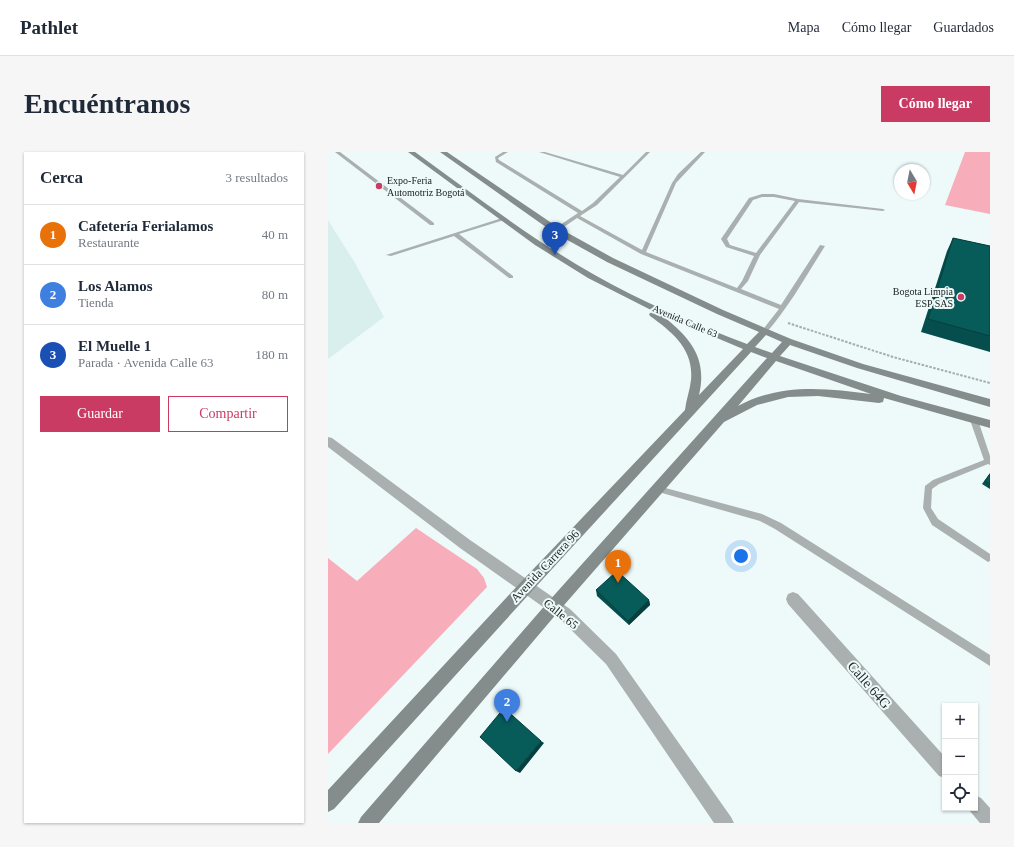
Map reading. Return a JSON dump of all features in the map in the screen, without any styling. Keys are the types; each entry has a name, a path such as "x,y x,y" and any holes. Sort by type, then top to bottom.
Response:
{"main road":[{"name":"Avenida Calle 63","path":"411,152 502,219 555,254 618,291 672,317 774,358 824,376 916,404 990,424"},
{"name":"Avenida Calle 63","path":"443,152 556,230 631,271 764,332 788,341 860,366 990,403"},
{"path":"618,291 668,324 686,341 692,351 696,363 697,376 689,412"},
{"name":"Avenida Carrera 96","path":"328,803 526,587 764,332"},
{"path":"367,823 553,607 788,341"},
{"path":"717,423 759,400 792,392 826,392 916,404"}],"street":[{"name":"Calle 65","path":"328,441 465,544 565,614 611,659 634,689 725,823"},
{"name":"Calle 64G","path":"794,599 942,767"},
{"path":"978,807 990,821"}],"lane":[{"path":"338,152 432,224"},
{"path":"506,152 496,158 497,161 579,214 644,253 783,308"},
{"path":"542,152 623,176"},
{"path":"556,230 595,204 648,152"},
{"path":"644,253 674,183 703,152"},
{"path":"757,255 728,246 724,239 751,199 756,196 764,195 883,210"},
{"path":"738,290 757,255 798,200"},
{"path":"389,255 502,219"},
{"path":"455,234 511,277"},
{"path":"764,332 783,308 822,246"},
{"path":"974,420 989,462 936,482 928,488 927,508 935,522 988,558"},
{"path":"658,489 762,518 773,523 990,661"}],"shaded area":[{"path":"965,152 990,152 990,214 945,205"},
{"path":"328,220 355,263 384,317 328,359"},
{"path":"416,528 477,569 484,578 487,587 328,754 328,558 357,581"}],"building":[{"name":"Bogota Limpia ESP SAS","path":"953,238 990,246 990,336 928,319"},
{"path":"990,474 990,484 985,481"},
{"path":"617,571 649,600 628,621 596,590"},
{"path":"504,708 541,741 516,771 480,737"}],"place":[{"name":"Expo-Feria Automotriz Bogotá","path":"379,186"},
{"name":"El Muelle 1","path":"555,255"},
{"name":"Bogota Limpia ESP SAS","path":"961,297"},
{"name":"Cafetería Ferialamos","path":"618,583"},
{"name":"Los Alamos","path":"507,722"}]}
